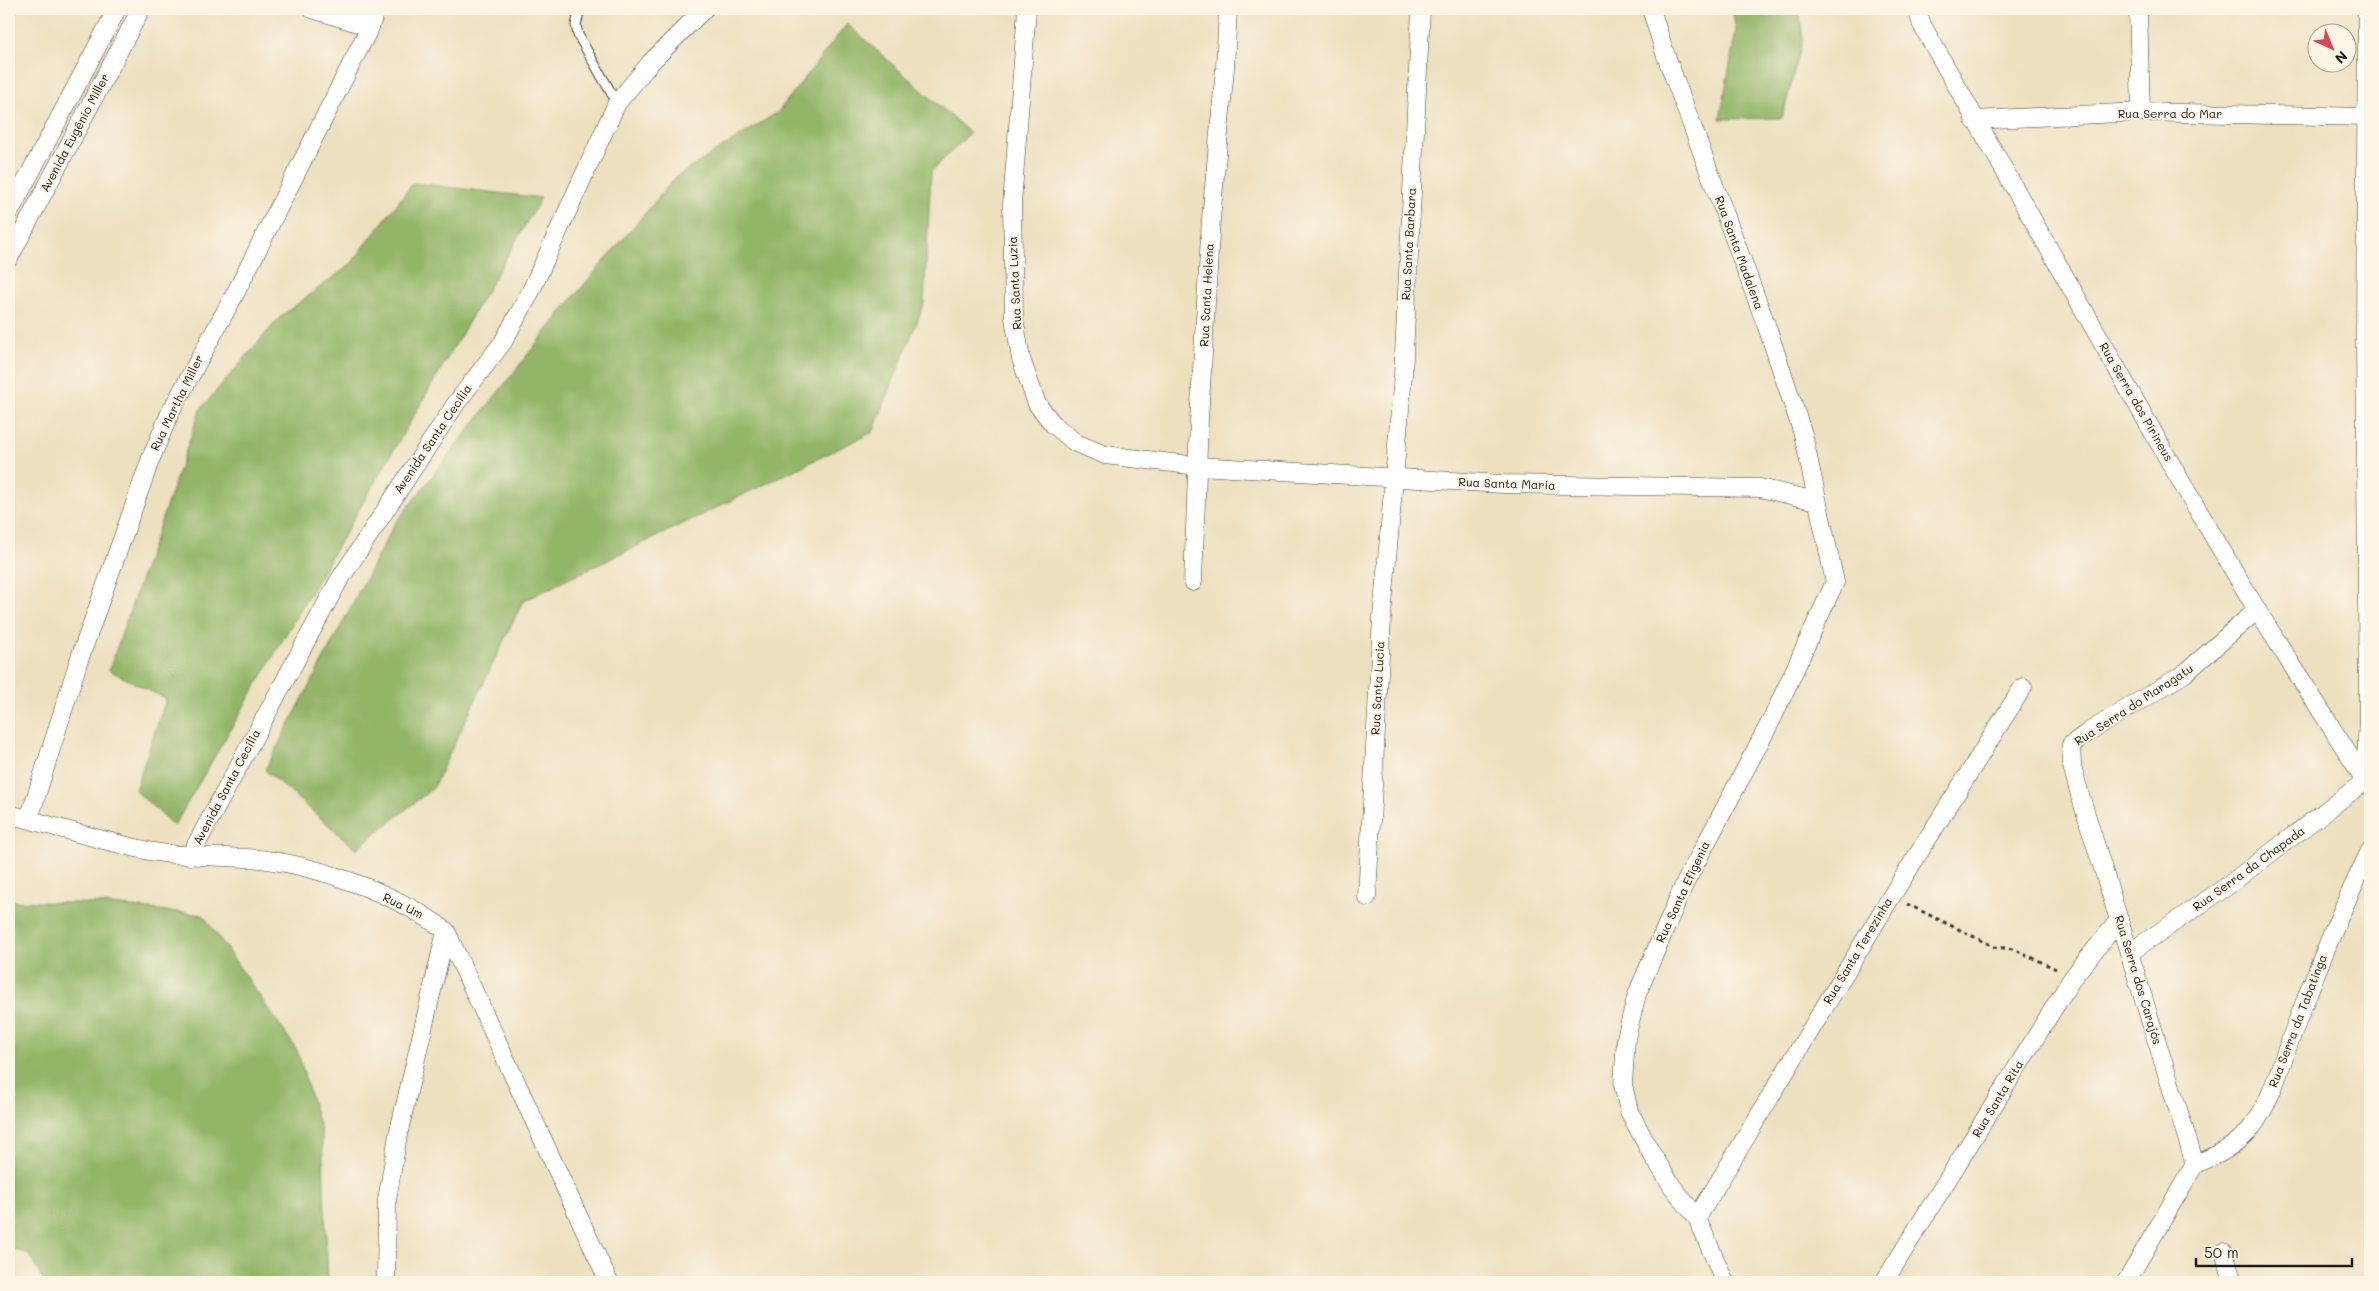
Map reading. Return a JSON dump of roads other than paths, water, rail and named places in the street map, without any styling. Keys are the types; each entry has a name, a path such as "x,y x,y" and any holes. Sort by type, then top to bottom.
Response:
{"street":[{"name":"Avenida Eugênio Miller","path":"9,213 117,9"},
{"name":"Avenida Eugênio Miller","path":"9,258 141,9"},
{"path":"312,9 370,27"},
{"name":"Rua Martha Miller","path":"29,820 78,663 151,458 174,405 237,290 370,27 376,9"},
{"name":"Avenida Santa Cecília","path":"190,856 338,582 457,402 503,342 528,295 617,102 651,62 704,9"},
{"name":"Rua Santa Luzia","path":"1027,9 1012,204 1014,318 1021,359 1037,404 1053,424 1076,443 1104,455 1198,466"},
{"name":"Rua Santa Helena","path":"1193,582 1211,218 1225,68 1228,9"},
{"name":"Rua Santa Barbara","path":"1395,478 1403,374 1421,9"},
{"name":"Rua Santa Madalena","path":"1651,9 1665,53 1767,327 1803,434 1816,501"},
{"name":"Rua Serra dos Pirineus","path":"1917,9 1922,25 1974,120 2257,610 2368,784"},
{"path":"2138,9 2141,112"},
{"path":"2367,9 2364,335 2368,784"},
{"name":"Rua Serra do Mar","path":"1974,120 2141,112 2366,117"},
{"name":"Rua Santa Maria","path":"1198,466 1521,485 1760,488 1816,501"},
{"name":"Rua Santa Lucia","path":"1367,897 1382,617 1395,478"},
{"name":"Rua Santa Efigenia","path":"1725,1282 1698,1218 1672,1186 1650,1151 1629,1111 1623,1085 1626,1038 1637,994 1684,885 1772,719 1835,582 1816,501"},
{"name":"Rua Serra do Maragatu","path":"2080,795 2072,766 2071,745 2090,731 2184,674 2257,610"},
{"name":"Rua Santa Terezinha","path":"1698,1218 1891,897 2023,687"},
{"name":"Rua Serra da Chapada","path":"2129,953 2368,784"},
{"name":"Rua Serra dos Carajós","path":"2080,795 2196,1164"},
{"name":"Rua Um","path":"9,814 150,851 190,856 249,858 319,870 359,884 432,920 446,930"},
{"name":"Rua Serra da Tabatinga","path":"2196,1164 2216,1156 2235,1144 2250,1129 2262,1110 2328,943 2370,851"},
{"name":"Rua Santa Rita","path":"1884,1282 2073,977 2119,920"},
{"path":"386,1282 387,1200 398,1135 446,930"},
{"path":"446,930 609,1282"},
{"path":"2126,1282 2196,1164"},
{"path":"2224,1252 2233,1282"}],"lane":[{"path":"580,9 576,25 578,34 617,102"}]}
